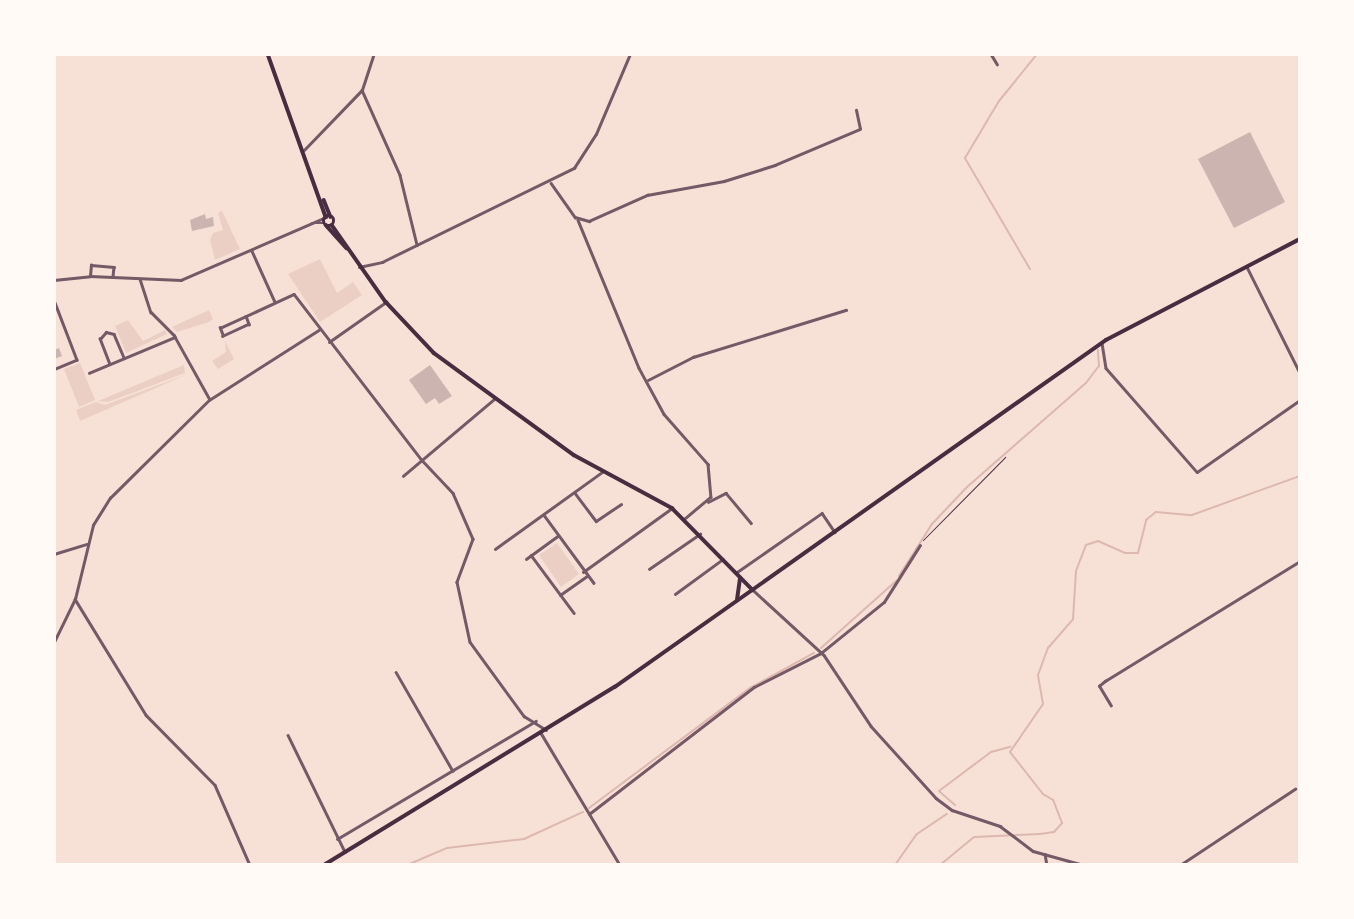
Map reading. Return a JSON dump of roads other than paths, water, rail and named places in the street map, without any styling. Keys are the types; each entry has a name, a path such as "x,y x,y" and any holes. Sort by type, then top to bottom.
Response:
{"main road":[{"path":"268,54 328,217 359,267 386,302 434,353 494,398 602,472 686,518 735,574 753,590"},
{"path":"325,224 328,217"},
{"path":"325,224 332,225"},
{"path":"325,224 347,248"},
{"path":"324,865 547,730 835,533 1102,343 1300,239"},
{"path":"737,601 740,578"}],"street":[{"path":"304,150 343,115 362,90 374,54"},
{"path":"359,267 382,262 494,204 551,183 585,155 630,54"},
{"path":"991,54 997,64"},
{"path":"362,90 400,175 417,245"},
{"path":"578,220 589,221 671,188 724,181 775,165 860,129 856,110"},
{"path":"551,183 578,220 664,414 708,464 708,502"},
{"path":"54,280 90,276 181,280 328,217"},
{"path":"309,223 325,224"},
{"path":"252,250 275,302"},
{"path":"90,276 93,265 114,267 113,277"},
{"path":"1247,266 1300,373"},
{"path":"139,279 151,312 175,337 209,400"},
{"path":"246,316 249,324 223,336 220,328 294,293 319,330 421,459 453,493 472,530 472,547 457,582 470,642 524,716 547,730"},
{"path":"54,300 77,360 54,370"},
{"path":"329,342 386,302"},
{"path":"647,380 693,357 846,310"},
{"path":"54,642 75,599 87,544 99,511 209,400 319,330"},
{"path":"110,364 100,339 106,332 114,334 124,358"},
{"path":"89,373 175,337"},
{"path":"1102,343 1106,368 1197,472 1300,400"},
{"path":"403,476 494,398"},
{"path":"495,549 602,472"},
{"path":"575,493 596,521 621,504"},
{"path":"686,518 726,493 751,523"},
{"path":"583,572 672,508"},
{"path":"735,574 821,513 835,533"},
{"path":"544,515 586,577 594,583"},
{"path":"649,569 701,534"},
{"path":"526,559 558,536"},
{"path":"54,554 87,544"},
{"path":"589,814 754,687 821,653 884,602 920,545"},
{"path":"531,555 574,613"},
{"path":"675,594 723,559"},
{"path":"1111,706 1099,686 1105,681 1300,561"},
{"path":"559,595 586,577"},
{"path":"753,590 821,653 871,726 936,798 952,810 1000,826 1021,845 1084,865"},
{"path":"75,599 146,715 215,785 250,865"},
{"path":"396,672 453,771"},
{"path":"337,839 536,721"},
{"path":"541,733 620,865"},
{"path":"288,735 345,852"},
{"path":"1180,865 1295,789"},
{"path":"1045,854 1047,865"}],"waterway":[{"path":"1030,269 965,158 999,101 1037,54"},
{"path":"899,576 932,524 967,487 1086,383 1099,366 1098,350"},
{"path":"940,865 974,837 1054,832 1062,823 1053,800 1043,794 1010,752 1043,704 1038,675 1048,648 1073,619 1076,571 1086,545 1098,541 1125,553 1138,553 1146,520 1156,512 1192,515 1300,476"},
{"path":"821,648 896,581"},
{"path":"589,808 750,688 814,653"},
{"path":"955,805 939,791 991,752 1010,747"},
{"path":"407,865 447,848 524,839 583,812"},
{"path":"895,865 917,834 947,814"}]}
